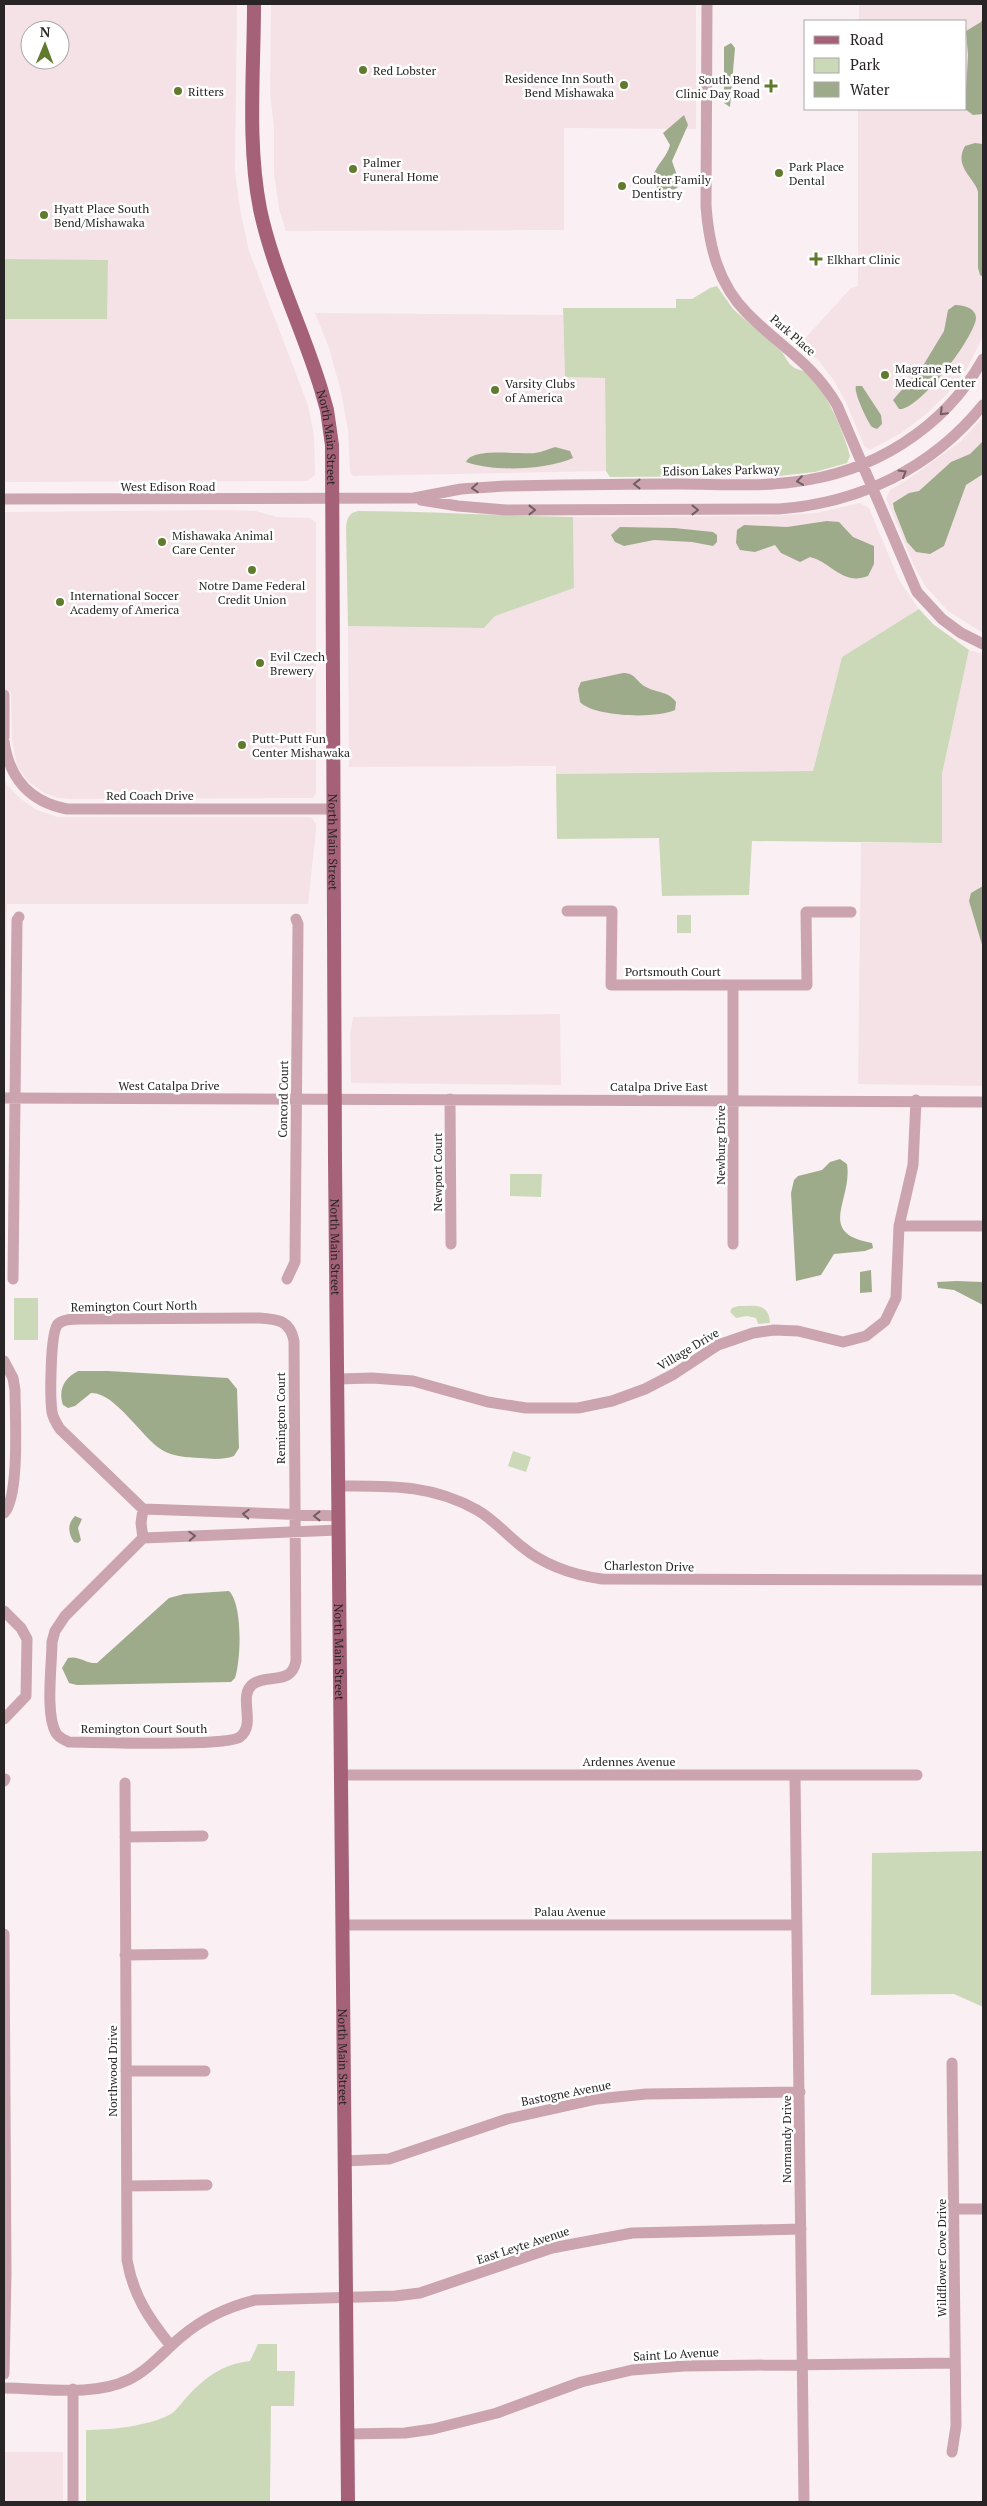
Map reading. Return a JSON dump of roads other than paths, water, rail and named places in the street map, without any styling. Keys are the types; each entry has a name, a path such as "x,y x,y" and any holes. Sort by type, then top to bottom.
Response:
{"main road":[{"name":"North Main Street","path":"254,4 253,146 256,188 270,250 308,348 327,410 332,445 335,1099 348,2502"}],"street":[{"name":"Park Place","path":"707,4 706,206 712,253 719,271 735,299 748,314 802,359 828,388 917,592 942,619 961,633 983,644"},
{"name":"Edison Lakes Parkway","path":"333,500 414,498 460,489 505,486 792,483 842,473 887,454 932,422 958,395 983,359"},
{"name":"Edison Lakes Parkway","path":"414,498 458,506 506,510 779,510 829,502 872,489 893,479 930,456 962,430 983,405"},
{"name":"West Edison Road","path":"4,499 333,500"},
{"path":"4,695 4,737"},
{"name":"Red Coach Drive","path":"4,741 9,765 22,786 40,800 52,806 67,809 333,808"},
{"name":"Portsmouth Court","path":"567,911 612,911 611,985 733,985"},
{"path":"733,985 807,985 806,912 851,912"},
{"path":"13,1279 10,1098 17,920 20,917"},
{"name":"Concord Court","path":"287,1279 295,1262 298,934 296,919"},
{"name":"Newburg Drive","path":"733,985 733,1244"},
{"name":"West Catalpa Drive","path":"10,1098 335,1099"},
{"name":"Catalpa Drive East","path":"335,1099 916,1100 983,1102"},
{"name":"Newport Court","path":"450,1100 451,1244"},
{"name":"Village Drive","path":"338,1379 372,1378 413,1381 488,1402 526,1408 578,1408 612,1401 645,1389 674,1374 718,1345 753,1333 792,1331 843,1342 853,1341 877,1329 891,1310 897,1288 899,1226 913,1165 916,1100"},
{"path":"899,1226 983,1226"},
{"name":"Remington Court North","path":"143,1509 60,1429 54,1420 52,1400 53,1339 57,1324 70,1320 90,1319 258,1318 277,1319 284,1322"},
{"name":"Remington Court","path":"284,1322 292,1333 294,1341 295,1667"},
{"path":"4,1360 13,1378 15,1390 14,1474 11,1503 4,1513"},
{"name":"Charleston Drive","path":"339,1486 402,1486 420,1488 446,1496 488,1517 536,1557 570,1572 602,1579 983,1580"},
{"path":"143,1509 295,1516 339,1523 295,1530 144,1538 141,1523 143,1509"},
{"name":"Remington Court South","path":"144,1538 65,1616 55,1632 52,1642 51,1710 52,1722 60,1738 69,1742 206,1743 239,1738 244,1732 247,1723 247,1692 250,1687 260,1680 285,1678 295,1667"},
{"path":"4,1611 22,1628 26,1639 26,1696 4,1719"},
{"name":"Ardennes Avenue","path":"341,1774 918,1775"},
{"name":"Normandy Drive","path":"795,1776 804,2502"},
{"name":"Northwood Drive","path":"125,1783 126,2244 130,2278 142,2306 172,2346"},
{"path":"125,1837 203,1836"},
{"name":"Palau Avenue","path":"343,1925 797,1925"},
{"path":"4,1934 6,2273 4,2374"},
{"path":"125,1955 204,1954"},
{"name":"Wildflower Cove Drive","path":"952,2063 956,2426 952,2452"},
{"path":"126,2072 205,2071"},
{"name":"Bastogne Avenue","path":"344,2161 389,2159 507,2119 597,2099 646,2094 800,2092"},
{"path":"127,2186 207,2185"},
{"path":"954,2209 983,2209"},
{"name":"East Leyte Avenue","path":"4,2388 73,2389 104,2386 127,2380 140,2373 205,2319 237,2304 275,2298 346,2298 420,2293 552,2248 604,2237 661,2230 801,2229"},
{"name":"Saint Lo Avenue","path":"347,2434 405,2433 460,2423 581,2382 632,2370 684,2366 955,2363"},
{"path":"73,2389 73,2502"}],"water":[{"path":"983,18 983,114 973,115 966,110 967,30 981,22"},
{"path":"731,43 735,48 730,107 724,103 724,47"},
{"path":"684,115 688,125 672,161 679,181 678,187 671,192 657,188 653,176 670,145 663,133"},
{"path":"975,143 983,144 983,277 980,275 978,268 978,192 963,166 962,160 965,146"},
{"path":"955,305 971,309 976,318 966,341 931,387 908,407 899,409 893,400 924,364 944,331 948,310"},
{"path":"856,386 862,386 881,415 882,424 877,429 872,427 864,413 858,400"},
{"path":"983,441 983,474 966,485 944,546 930,554 916,552 907,542 893,503 909,493 919,491 951,462 970,454"},
{"path":"555,447 570,451 573,458 549,465 520,468 491,467 466,462 470,457 487,453 535,453"},
{"path":"827,521 839,522 853,537 874,546 874,564 868,576 851,578 844,576 824,563 810,557 800,562 781,553 775,545 755,552 740,550 736,543 737,530 744,525 787,527"},
{"path":"620,527 674,528 713,532 717,535 717,542 713,546 692,542 654,540 624,546 615,542 611,535"},
{"path":"623,673 631,674 646,687 673,698 676,702 675,710 654,715 626,715 598,711 580,702 578,689 581,682"},
{"path":"983,886 983,948 969,901 971,893"},
{"path":"840,1159 847,1164 847,1177 840,1213 841,1223 845,1232 855,1238 872,1243 873,1248 865,1251 834,1254 821,1275 796,1281 791,1193 794,1180 798,1176 822,1170 830,1162"},
{"path":"871,1270 872,1292 860,1293 860,1272"},
{"path":"937,1282 983,1282 983,1305 954,1290 938,1288"},
{"path":"78,1371 228,1378 237,1389 239,1448 234,1456 222,1459 175,1455 162,1450 154,1444 118,1407 100,1395 91,1393 75,1406 68,1408 63,1405 61,1394 63,1385 69,1377"},
{"path":"75,1516 82,1519 78,1528 81,1540 78,1543 74,1542 70,1535 70,1525"},
{"path":"229,1591 234,1598 237,1608 240,1633 237,1670 235,1678 231,1682 77,1685 69,1683 62,1668 68,1658 72,1657 97,1663 169,1598 184,1594"}],"place":[{"name":"Red Lobster","path":"363,70"},
{"name":"Residence Inn South Bend Mishawaka","path":"624,85"},
{"name":"South Bend Clinic Day Road","path":"771,86"},
{"name":"Ritters","path":"178,91"},
{"name":"Palmer Funeral Home","path":"353,169"},
{"name":"Park Place Dental","path":"779,173"},
{"name":"Coulter Family Dentistry","path":"622,186"},
{"name":"Hyatt Place South Bend/Mishawaka","path":"44,215"},
{"name":"Elkhart Clinic","path":"816,259"},
{"name":"Magrane Pet Medical Center","path":"885,375"},
{"name":"Varsity Clubs of America","path":"495,390"},
{"name":"Mishawaka Animal Care Center","path":"162,542"},
{"name":"Notre Dame Federal Credit Union","path":"252,570"},
{"name":"International Soccer Academy of America","path":"60,602"},
{"name":"Evil Czech Brewery","path":"260,663"},
{"name":"Putt-Putt Fun Center Mishawaka","path":"242,745"}]}
